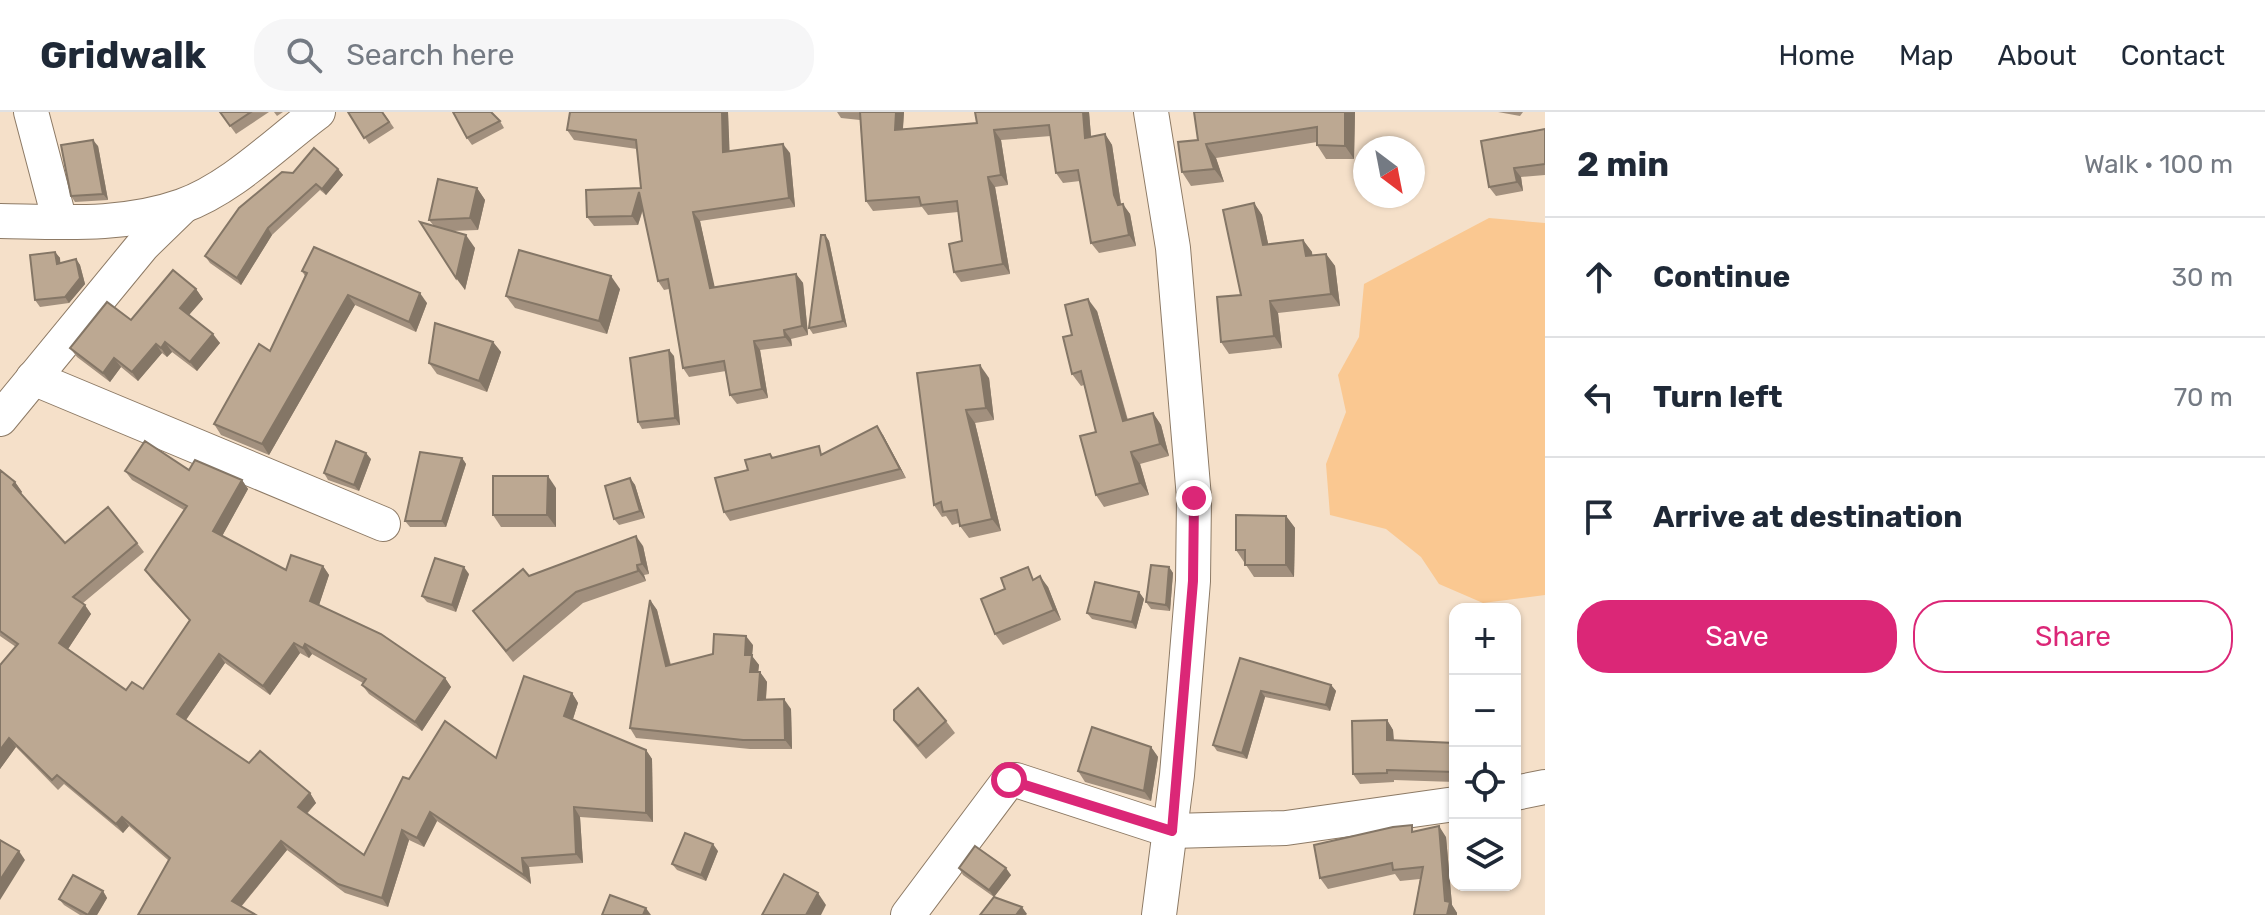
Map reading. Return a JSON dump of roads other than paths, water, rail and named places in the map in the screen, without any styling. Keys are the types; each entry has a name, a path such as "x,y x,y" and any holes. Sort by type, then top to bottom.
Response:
{"street":[{"path":"31,112 60,222"},
{"path":"0,221 121,221 183,205 221,185 318,112"},
{"path":"1151,112 1173,248 1194,498 1193,581 1172,831 1159,915"},
{"path":"0,419 143,245 183,205"},
{"path":"33,378 383,524"},
{"path":"908,915 1009,780 1172,831 1286,828 1449,805"},
{"path":"1521,792 1545,787"}]}
